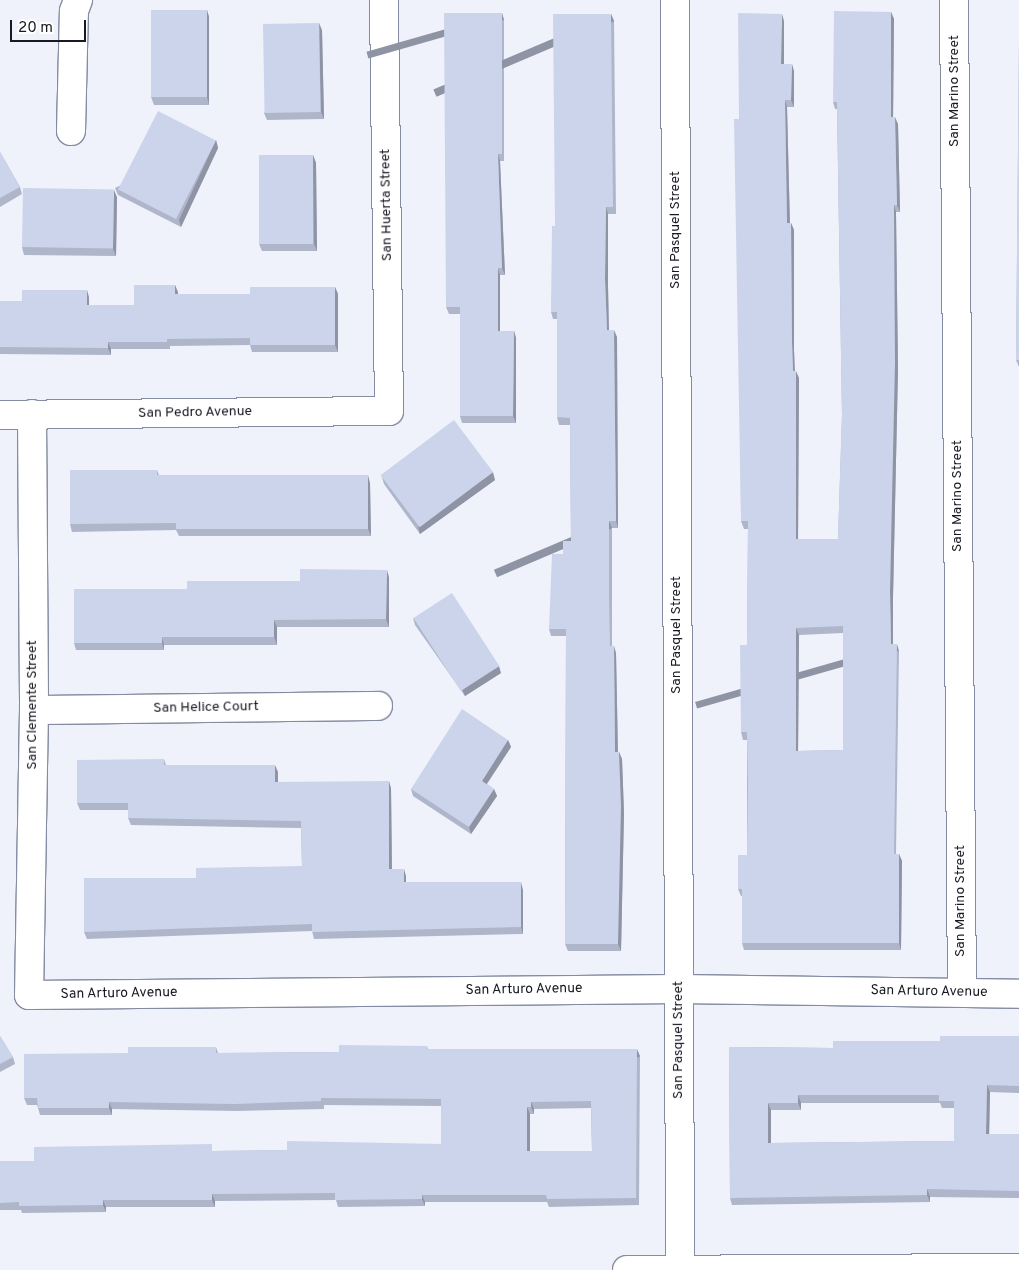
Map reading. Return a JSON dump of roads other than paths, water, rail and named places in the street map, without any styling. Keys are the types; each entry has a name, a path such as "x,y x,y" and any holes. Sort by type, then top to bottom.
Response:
{"street":[{"path":"72,131 74,11 78,0"},
{"name":"San Huerta Street","path":"384,0 389,411"},
{"name":"San Pasquel Street","path":"675,0 680,1270"},
{"name":"San Marino Street","path":"954,0 962,991"},
{"name":"San Pedro Avenue","path":"0,415 389,411"},
{"name":"San Clemente Street","path":"29,995 34,710 32,414"},
{"name":"San Helice Court","path":"34,710 378,706"},
{"name":"San Arturo Avenue","path":"29,995 679,989 962,991 1019,994"},
{"path":"627,1270 1019,1268"}]}
